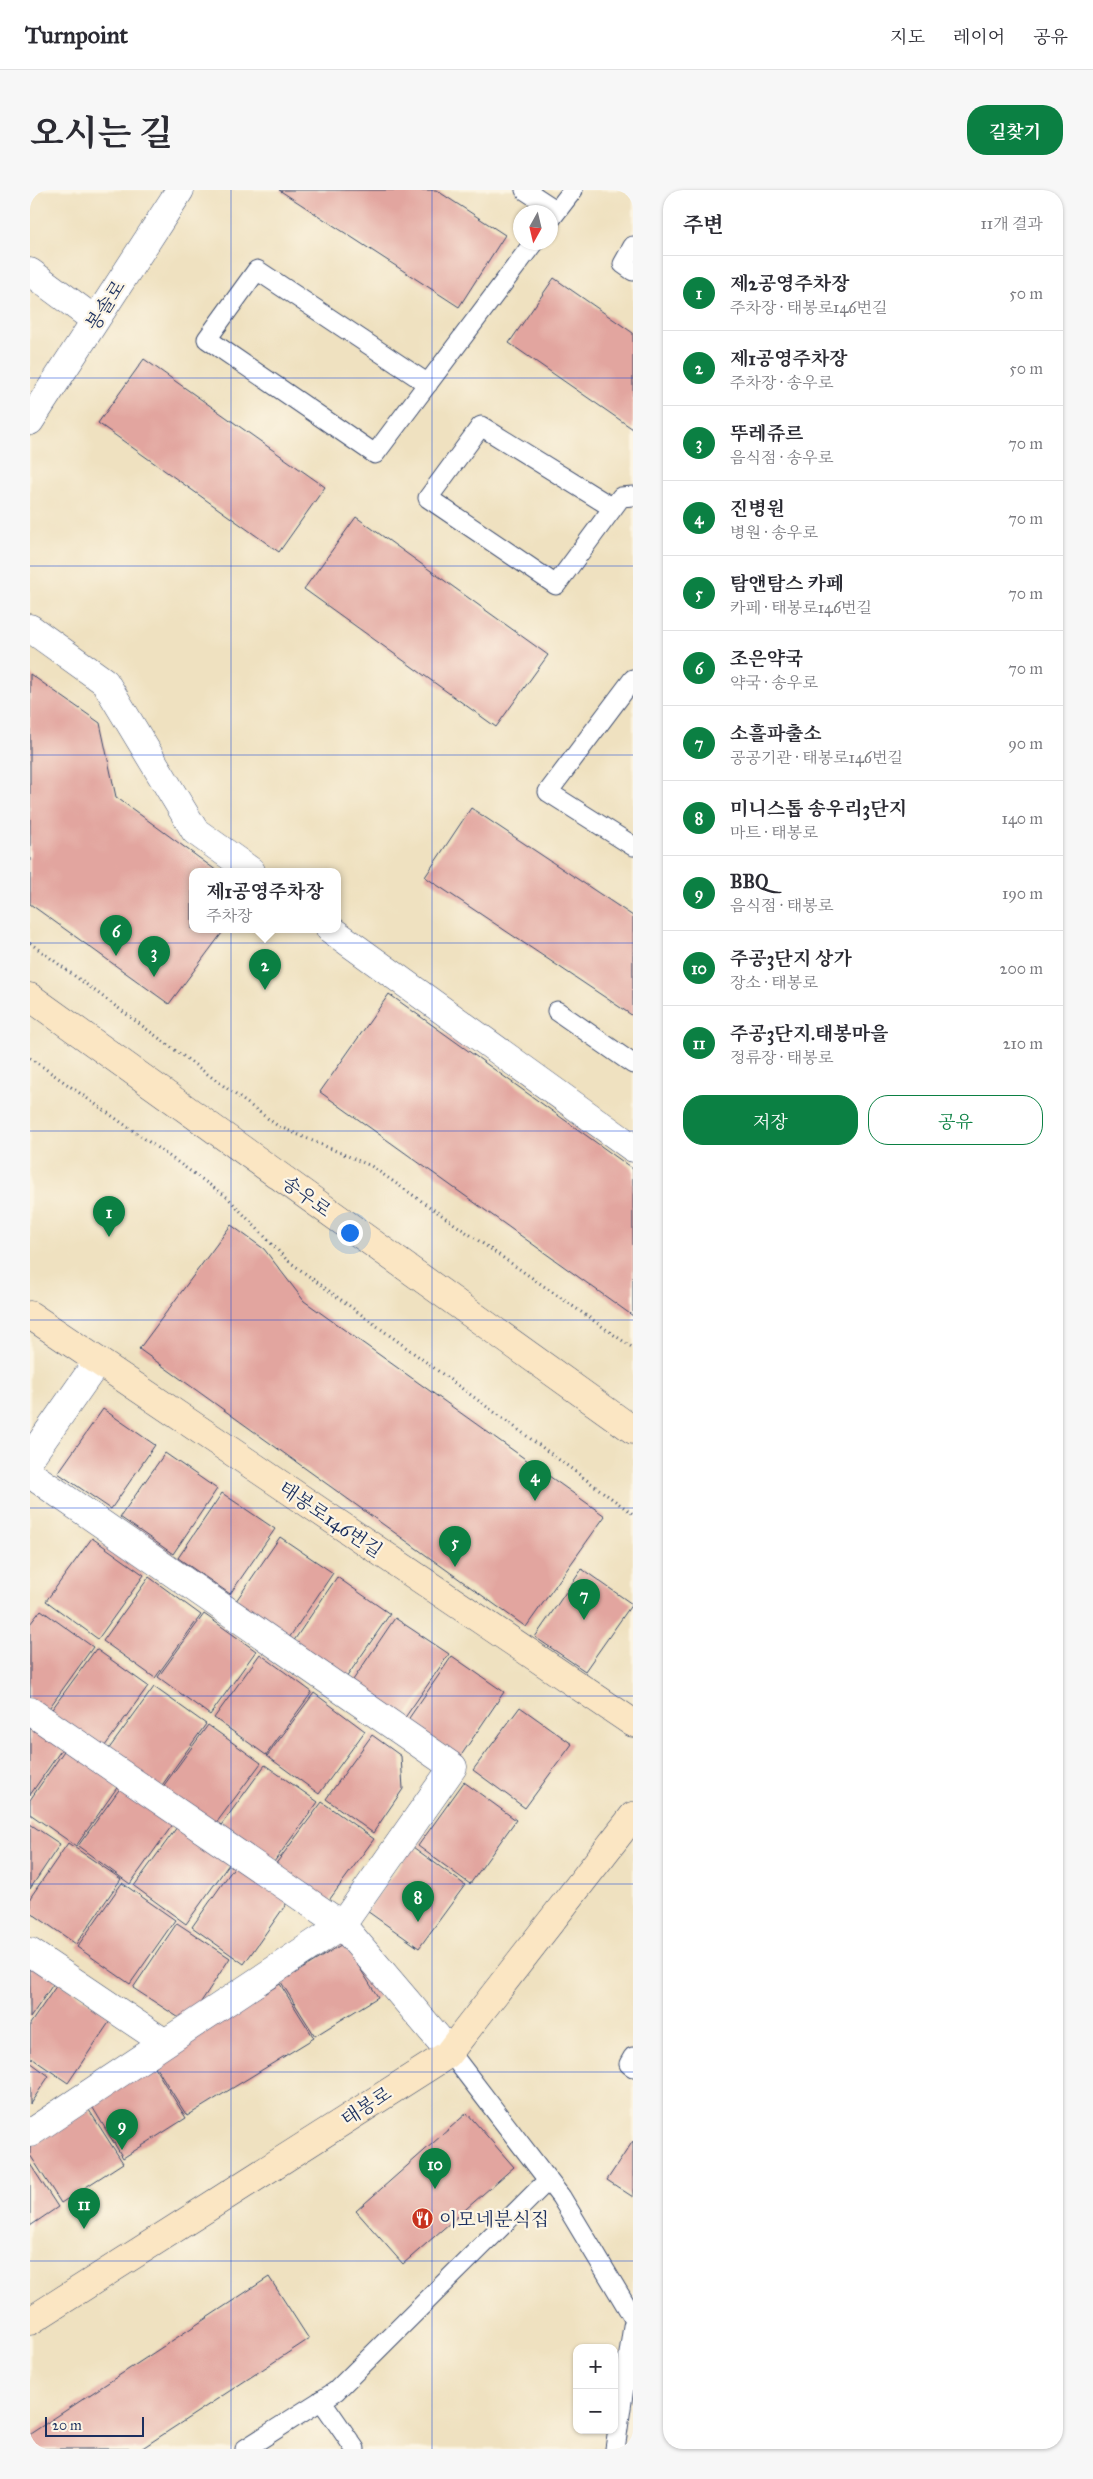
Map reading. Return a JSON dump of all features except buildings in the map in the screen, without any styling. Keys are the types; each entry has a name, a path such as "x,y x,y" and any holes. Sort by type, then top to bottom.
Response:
{"main road":[{"name":"송우로","path":"30,997 633,1430"},
{"name":"태봉로146번길","path":"30,1315 633,1723"},
{"name":"태봉로","path":"30,2321 450,2052 633,1816"}],"street":[{"name":"봉솔로","path":"30,421 180,190"},
{"path":"30,272 95,320"},
{"path":"30,628 105,682 195,831 247,868"},
{"path":"336,933 633,1148"},
{"path":"30,1458 98,1361"},
{"path":"30,1474 453,1767 342,1925 30,2133"},
{"path":"30,1711 342,1925 450,2052"},
{"path":"30,1952 165,2043"}],"lane":[{"path":"525,190 542,205"},
{"path":"558,211 573,190"},
{"path":"633,246 623,264 633,271"},
{"path":"428,384 257,270 207,339 375,454 428,384 528,250"},
{"path":"613,508 481,426 428,498 556,584 613,508 621,497 633,496"},
{"path":"630,689 548,792 633,846"},
{"path":"557,1011 633,1064"},
{"path":"450,2052 561,2196 633,2317"},
{"path":"633,2058 629,2064 633,2067"},
{"path":"245,2449 336,2391 548,2180"},
{"path":"615,2449 633,2326"},
{"path":"321,2400 356,2449"}],"path":[{"path":"30,943 278,1126 371,1166 633,1348"},
{"path":"30,1058 227,1197 287,1260 633,1514"}],"place":[{"name":"조은약국","path":"116,956"},
{"name":"뚜레쥬르","path":"154,977"},
{"name":"제1공영주차장","path":"265,990"},
{"name":"제2공영주차장","path":"109,1237"},
{"name":"진병원","path":"535,1501"},
{"name":"탐앤탐스 카페","path":"455,1567"},
{"name":"소흘파출소","path":"584,1620"},
{"name":"미니스톱 송우리3단지","path":"418,1922"},
{"name":"BBQ","path":"122,2150"},
{"name":"주공3단지 상가","path":"435,2189"},
{"name":"이모네분식집","path":"423,2219"},
{"name":"주공3단지.태봉마을","path":"84,2229"}]}
